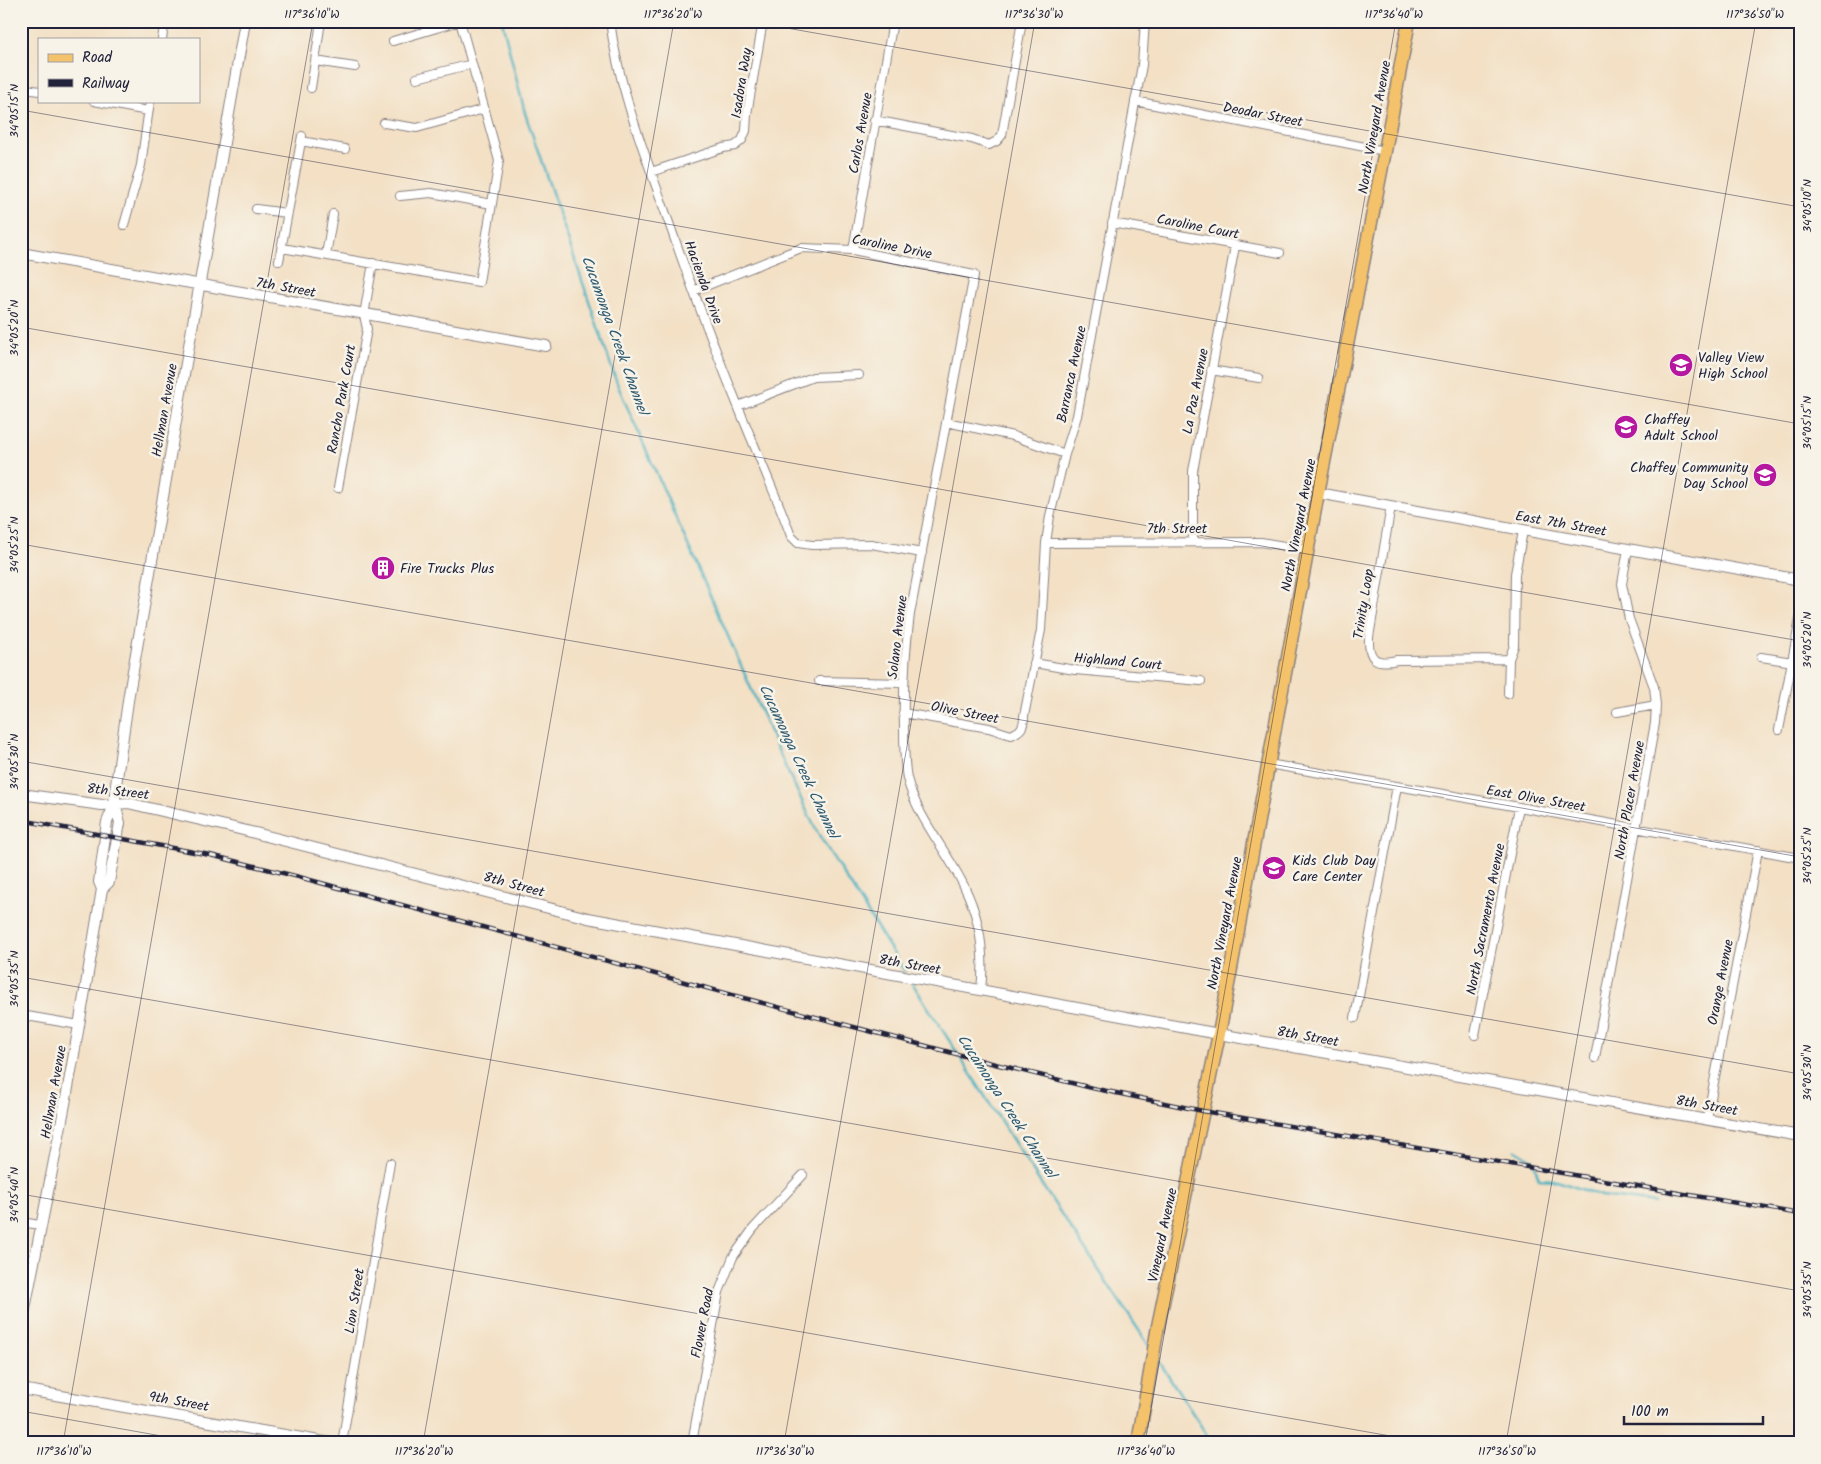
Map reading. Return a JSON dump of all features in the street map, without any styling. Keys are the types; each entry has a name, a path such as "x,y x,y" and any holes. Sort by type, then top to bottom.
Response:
{"main road":[{"name":"North Vineyard Avenue","path":"1218,1034 1408,21"},
{"name":"Vineyard Avenue","path":"1138,1443 1158,1326 1218,1034"}],"street":[{"path":"162,38 165,21"},
{"name":"Hellman Avenue","path":"21,1329 61,1125 102,889 109,882 120,823 115,803 129,694 245,21"},
{"path":"311,88 321,21"},
{"path":"282,248 479,282 499,161 460,21 393,41"},
{"name":"Hacienda Drive","path":"610,21 614,54 623,88 651,172 693,291 791,536 798,543 812,545 871,544 922,553"},
{"name":"Isadora Way","path":"651,172 723,148 735,146 742,140 746,131 747,114 763,21"},
{"name":"Carlos Avenue","path":"852,250 892,21"},
{"path":"874,120 972,139 989,145 997,141 1002,135 1022,21"},
{"name":"Barranca Avenue","path":"1020,731 1024,724 1040,630 1046,543 1050,516 1065,454 1077,416 1142,64 1144,21"},
{"path":"315,60 355,67"},
{"path":"417,78 472,64"},
{"path":"21,88 38,91"},
{"name":"Deodar Street","path":"1135,101 1385,151"},
{"path":"99,102 148,111"},
{"path":"124,225 141,165 150,102"},
{"path":"384,123 417,128 484,109"},
{"path":"279,261 302,138 345,149"},
{"path":"400,196 431,193 492,204"},
{"path":"256,209 287,213"},
{"path":"326,255 333,214"},
{"name":"Caroline Court","path":"1112,223 1280,253"},
{"name":"La Paz Avenue","path":"1193,542 1193,471 1235,246"},
{"name":"Caroline Drive","path":"693,291 801,248 852,250 974,275"},
{"name":"7th Street","path":"21,253 546,346"},
{"name":"Rancho Park Court","path":"338,488 366,329 364,315 373,263"},
{"name":"Solano Avenue","path":"974,275 910,614 903,713 907,777 914,800 964,885 974,910 982,945 981,990"},
{"path":"1211,370 1260,378"},
{"path":"738,406 814,377 859,375"},
{"path":"946,422 1013,436 1065,454"},
{"name":"East 7th Street","path":"1318,494 1800,580"},
{"name":"Trinity Loop","path":"1391,506 1369,637 1369,651 1374,658 1384,663 1396,660 1509,659"},
{"path":"1508,694 1509,659 1514,646 1515,574 1523,531"},
{"name":"7th Street","path":"1046,543 1261,542 1308,550"},
{"name":"North Placer Avenue","path":"1595,1058 1655,724 1656,705 1654,687 1629,619 1622,584 1628,549"},
{"path":"1779,730 1800,619"},
{"path":"1761,657 1793,662"},
{"name":"Highland Court","path":"1034,663 1075,670 1201,681"},
{"path":"819,682 904,683"},
{"path":"1617,712 1656,705"},
{"name":"Olive Street","path":"903,713 990,728 1011,735 1020,731"},
{"name":"East Olive Street","path":"1268,764 1800,858"},
{"path":"1355,1018 1398,786"},
{"name":"8th Street","path":"21,794 62,798 102,805 128,803 588,918 1218,1034 1800,1136"},
{"name":"North Sacramento Avenue","path":"1475,1036 1518,807"},
{"name":"Orange Avenue","path":"1707,1119 1758,850"},
{"path":"21,1015 79,1025"},
{"name":"Lion Street","path":"342,1443 390,1162"},
{"name":"Flower Road","path":"692,1443 719,1292 733,1257 753,1229 803,1175"},
{"path":"21,1222 40,1225"},
{"name":"9th Street","path":"21,1388 331,1443"}],"waterway":[{"name":"Cucamonga Creek Channel","path":"502,21 525,113 618,386 786,768 817,832 905,972"},
{"name":"Cucamonga Creek Channel","path":"911,981 1038,1179 1150,1347"},
{"path":"1516,1150 1533,1160 1539,1179 1554,1180 1602,1196 1655,1203"},
{"name":"Cucamonga Creek Channel","path":"1157,1358 1212,1443"}],"railway":[{"path":"21,820 210,855 299,877 736,996 1092,1088 1203,1111 1800,1214"}],"place":[{"name":"Valley View High School","path":"1681,365"},
{"name":"Chaffey Adult School","path":"1626,427"},
{"name":"Chaffey Community Day School","path":"1765,475"},
{"name":"Fire Trucks Plus","path":"383,568"},
{"name":"Kids Club Day Care Center","path":"1274,868"}]}
